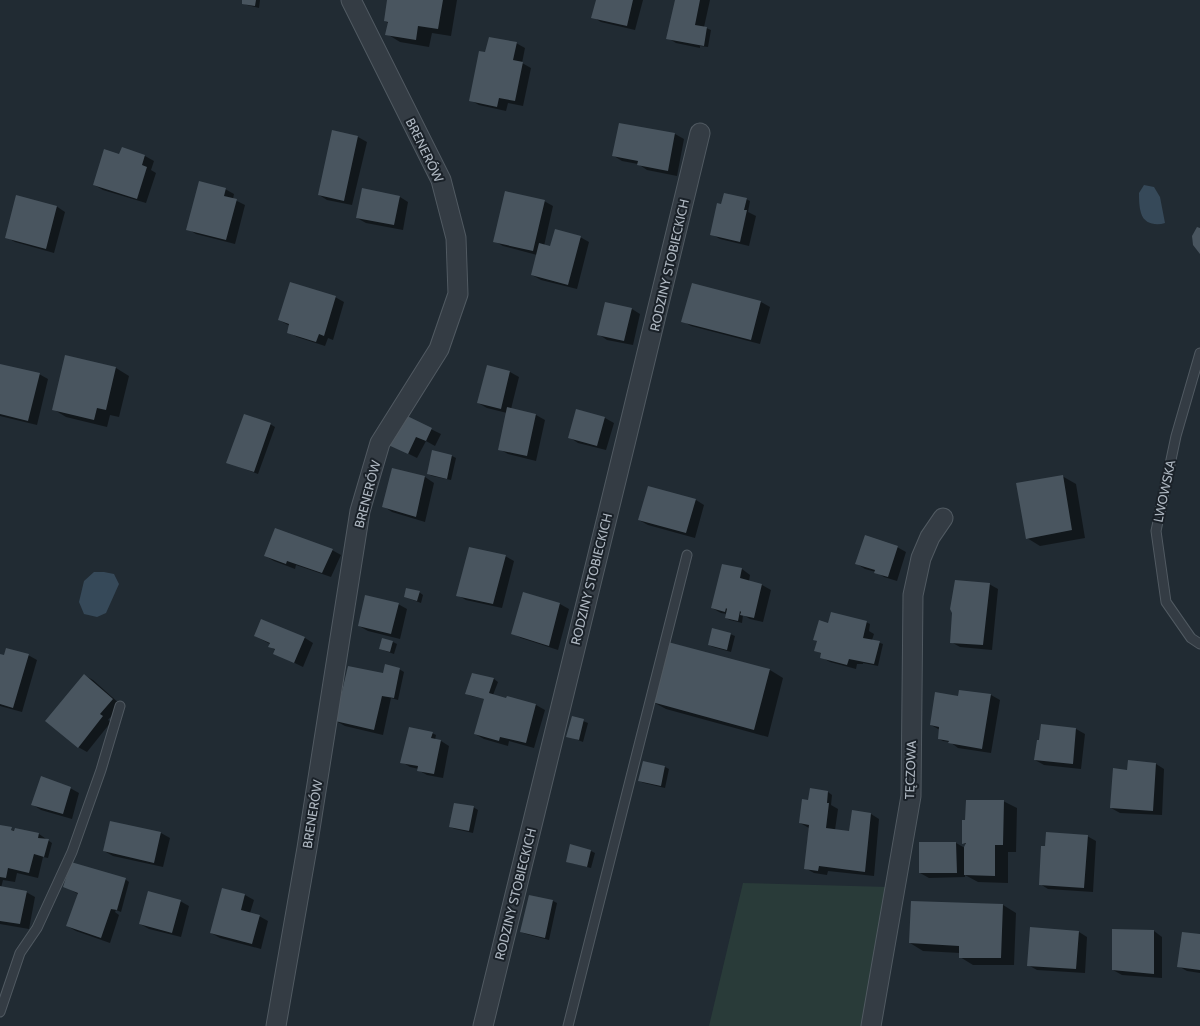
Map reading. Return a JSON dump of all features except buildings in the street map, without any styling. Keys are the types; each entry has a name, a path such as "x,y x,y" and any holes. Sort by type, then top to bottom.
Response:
{"street":[{"name":"BRENERÓW","path":"276,1026 307,848 360,511 380,443 439,349 458,294 456,238 441,180 351,0"},
{"name":"RODZINY STOBIECKICH","path":"483,1026 570,666 642,379 700,133"},
{"name":"TĘCZOWA","path":"871,1026 911,796 913,595 921,558 930,537 943,518"}],"lane":[{"name":"LWOWSKA","path":"1200,353 1176,436 1156,531 1166,602 1191,638 1200,644"},
{"path":"568,1026 687,555"},
{"path":"0,1012 20,953 37,928 72,852 101,770 120,706"}],"shaded area":[{"path":"743,883 888,887 864,1026 709,1026"}],"water":[{"path":"1144,185 1154,187 1160,197 1165,223 1154,224 1148,222 1143,217 1139,203 1139,193"},
{"path":"94,572 114,574 119,584 106,613 97,617 84,614 79,602 84,581"}]}
